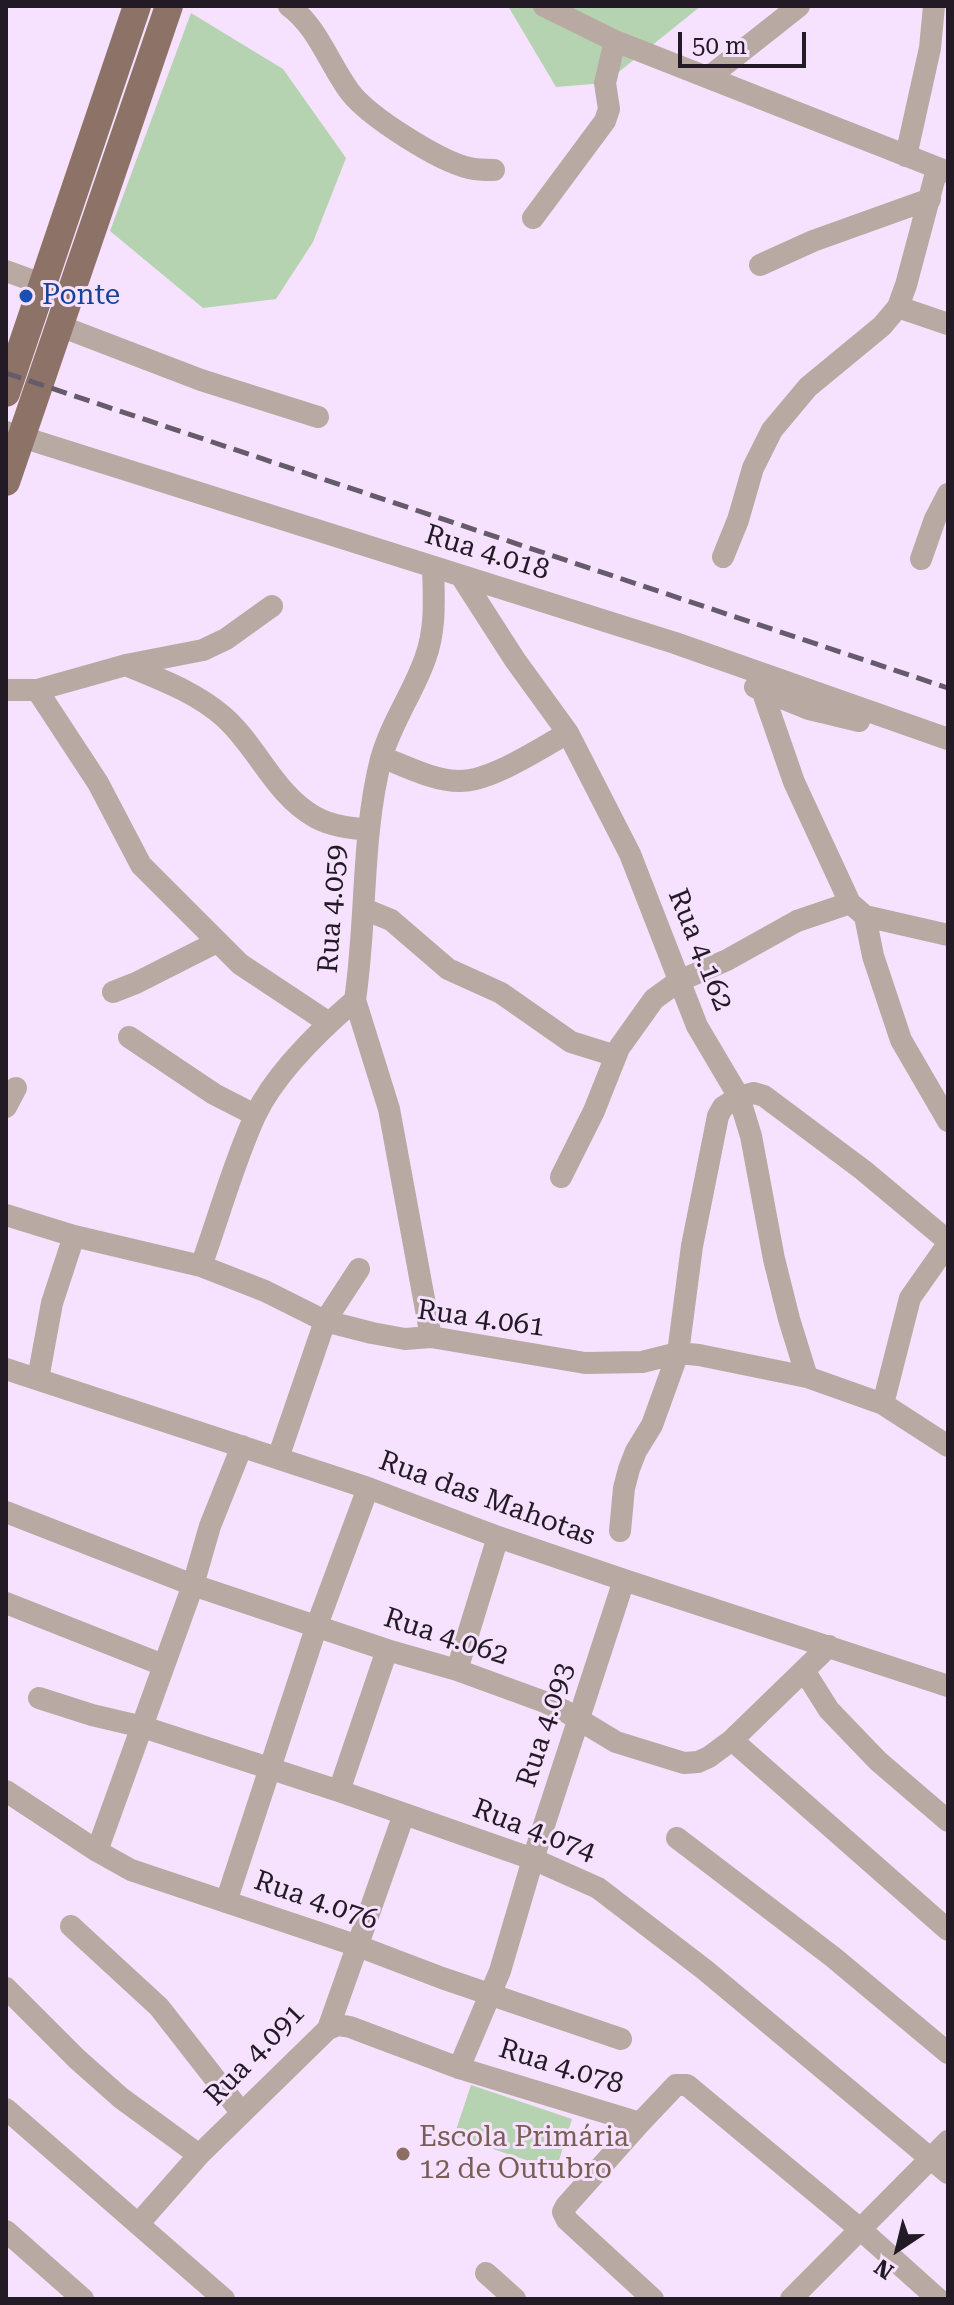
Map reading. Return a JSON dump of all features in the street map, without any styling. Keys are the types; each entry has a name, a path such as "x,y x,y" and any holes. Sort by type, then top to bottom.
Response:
{"main road":[{"path":"6,393 137,6"},
{"path":"6,482 14,435 60,326 169,6"}],"street":[{"path":"289,6 310,26 350,92 378,119 452,162 471,169 494,170"},
{"path":"544,6 615,41 942,170 930,199 898,307 882,326 808,387 772,430 753,468 723,557"},
{"path":"709,77 799,6"},
{"path":"906,156 930,48 934,6"},
{"path":"533,218 605,121 609,109 605,83 615,41"},
{"path":"760,265 813,241 930,199"},
{"path":"6,271 42,284"},
{"path":"898,307 948,324"},
{"path":"60,326 201,380 318,417"},
{"name":"Rua 4.018","path":"14,435 675,643 945,738"},
{"path":"921,559 935,519 948,494"},
{"name":"Rua 4.059","path":"201,1266 255,1115 293,1062 355,1000 369,830 382,757 402,704 426,655 433,623 433,568"},
{"name":"Rua 4.162","path":"461,576 515,660 568,733 630,854 697,1026 739,1097 755,1152 769,1234 789,1319 807,1377"},
{"path":"6,690 37,690 126,665 203,650 226,639 272,606"},
{"path":"675,643 707,666 809,709 945,738"},
{"path":"126,665 173,685 222,715 236,728 287,793 315,817 345,827 369,830"},
{"path":"37,690 98,783 141,865 240,964 329,1023"},
{"path":"762,690 794,782 857,909 901,1040 948,1121"},
{"path":"382,757 434,776 460,781 497,770 568,733"},
{"path":"364,909 391,920 448,969 501,993 571,1042 616,1056"},
{"path":"561,1177 625,1038 654,999 679,981 727,960 797,921 857,909 948,935"},
{"path":"113,992 217,942"},
{"path":"355,1000 389,1109 431,1337"},
{"path":"129,1037 214,1094 255,1115"},
{"path":"620,1531 629,1469 652,1425 678,1353 692,1246 714,1128 723,1107 739,1097 759,1094 775,1103 863,1170 948,1243 910,1298 883,1404"},
{"name":"Rua 4.061","path":"6,1215 74,1236 201,1266 265,1291 325,1321 405,1339 431,1337 585,1363 642,1362 678,1353 807,1377 883,1404 948,1446"},
{"path":"38,1379 52,1303 74,1236"},
{"path":"278,1458 325,1321 359,1269"},
{"name":"Rua das Mahotas","path":"6,1369 368,1488 624,1580 948,1686"},
{"path":"97,1851 193,1585 210,1526 242,1446"},
{"path":"226,1902 317,1625 368,1488"},
{"name":"Rua 4.062","path":"6,1512 193,1585 387,1650 457,1670 542,1701 616,1742 684,1763 709,1757 732,1740 829,1646"},
{"path":"457,1670 498,1537"},
{"name":"Rua 4.093","path":"459,2068 500,1971 533,1859 624,1580"},
{"path":"6,1603 163,1665"},
{"path":"339,1791 387,1650"},
{"path":"805,1672 829,1710 878,1761 948,1821"},
{"name":"Rua 4.074","path":"39,1698 143,1727 339,1791 533,1859 598,1888 940,2165"},
{"path":"732,1740 948,1930"},
{"name":"Rua 4.076","path":"6,1791 131,1870 621,2039"},
{"name":"Rua 4.091","path":"139,2223 199,2155 328,2029 404,1814"},
{"path":"677,1838 833,1957 948,2053"},
{"path":"71,1926 159,2007 241,2112"},
{"path":"6,1988 121,2098 199,2155"},
{"name":"Rua 4.078","path":"328,2029 338,2025 350,2027 459,2068 640,2123 676,2085 687,2085 860,2229 938,2299"},
{"path":"6,2109 224,2299"},
{"path":"640,2123 563,2212 567,2220 653,2299"},
{"path":"792,2299 860,2229 940,2165 948,2141"},
{"path":"6,2231 83,2299"},
{"path":"486,2273 515,2299"}],"green space":[{"path":"508,6 701,6 605,83 556,87"},
{"path":"191,13 283,69 346,158 313,242 276,299 203,308 110,231"},
{"path":"471,2085 572,2119 556,2170 454,2136"}],"railway":[{"path":"6,373 948,688"}],"place":[{"name":"Ponte","path":"26,296"},
{"name":"Escola Primária 12 de Outubro","path":"403,2154"}]}
